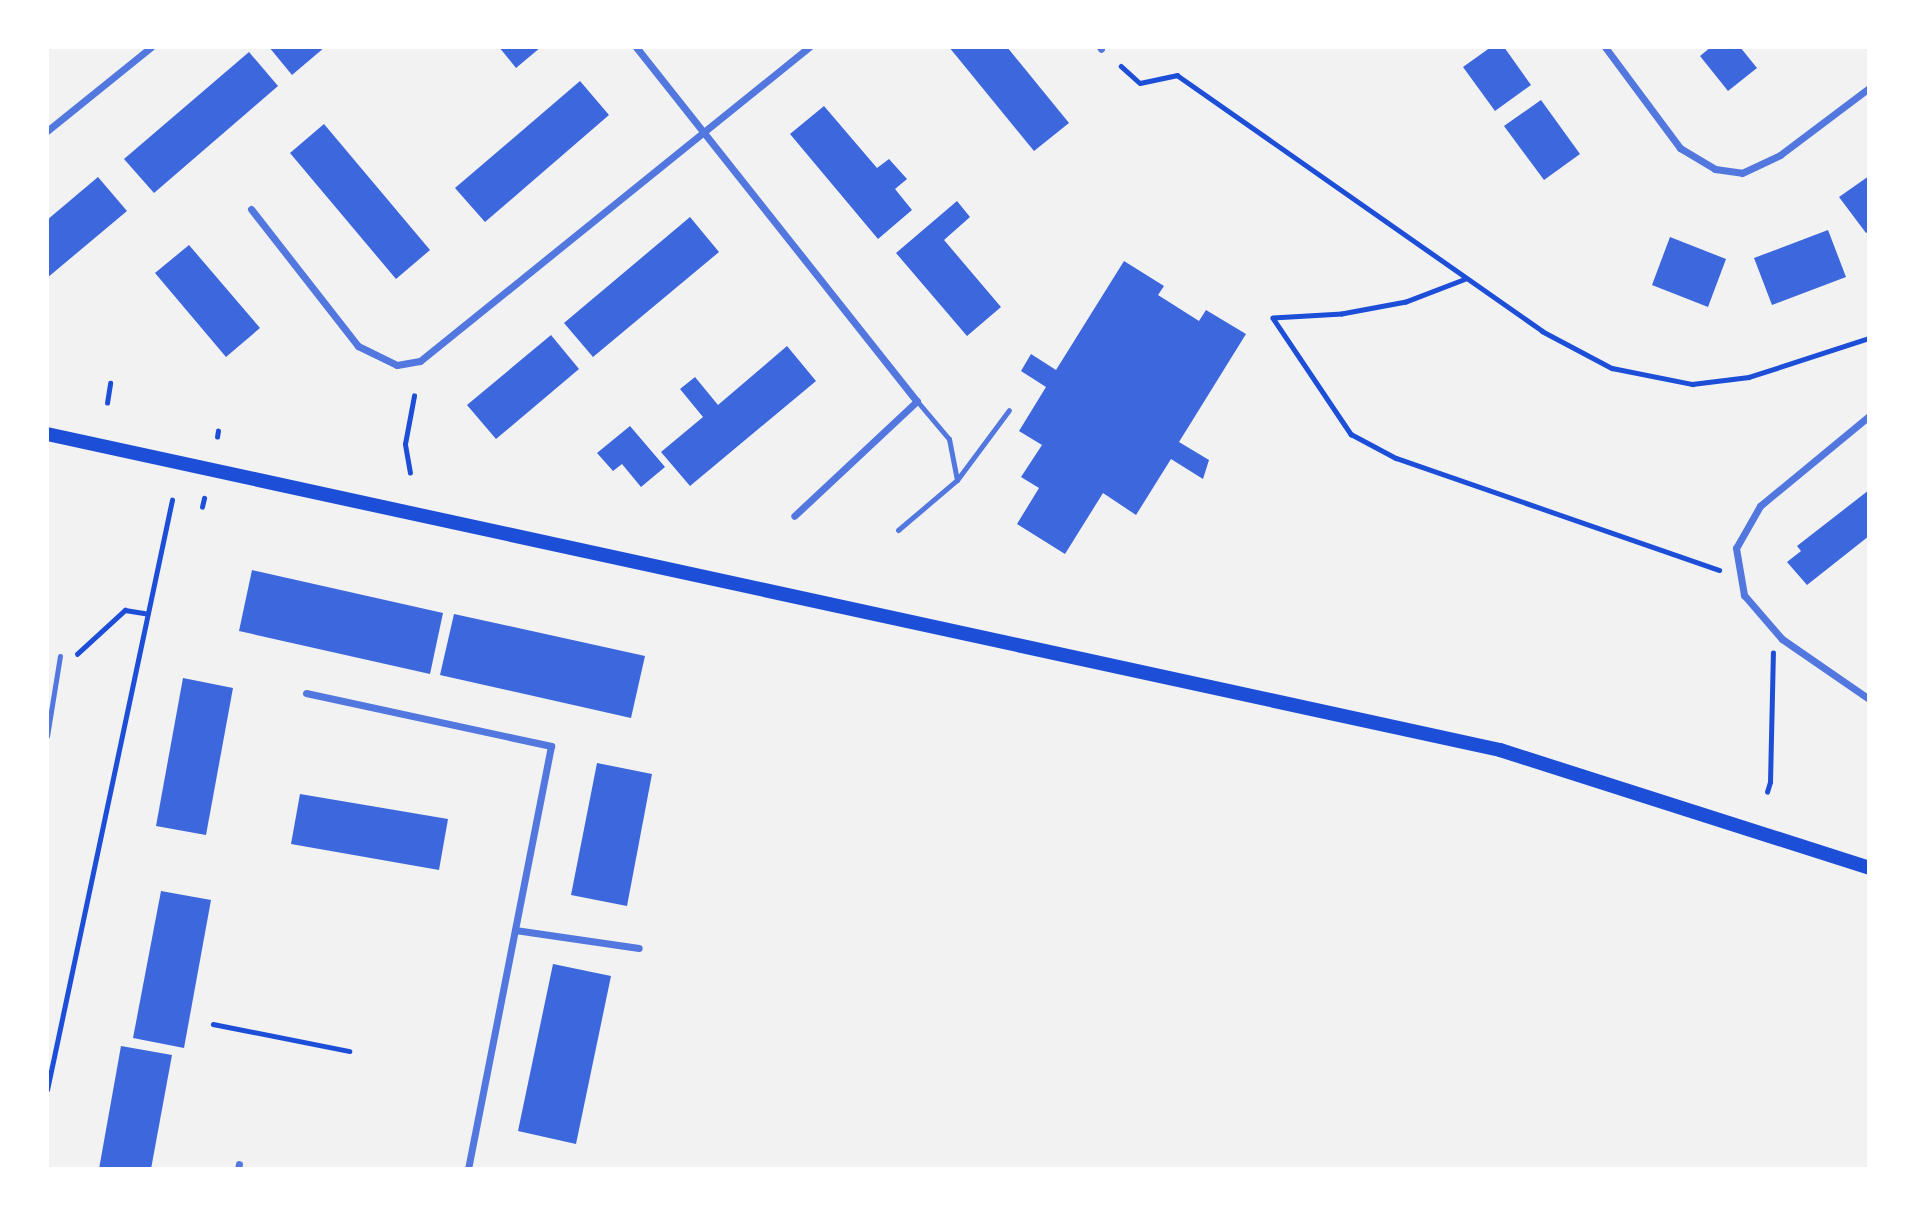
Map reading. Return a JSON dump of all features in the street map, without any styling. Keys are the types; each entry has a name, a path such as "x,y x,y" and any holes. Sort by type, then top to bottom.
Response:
{"main road":[{"path":"47,434 1500,750 1869,868"}],"street":[{"path":"47,131 151,47"},
{"path":"636,47 704,128 917,401 794,516"},
{"path":"251,209 358,346 397,365 421,361 704,128 809,47"},
{"path":"1605,47 1680,148 1714,169 1742,173 1780,155 1869,88"},
{"path":"1869,416 1760,506 1736,548 1744,595 1782,639 1869,699"},
{"path":"306,693 551,746 468,1169"},
{"path":"515,930 639,948"}],"lane":[{"path":"917,401 949,439 957,480"},
{"path":"898,530 957,480 1009,410"},
{"path":"47,736 60,656"}],"path":[{"path":"1121,66 1140,83 1177,75 1542,331 1612,368 1692,384 1749,377 1869,338"},
{"path":"1467,279 1406,302 1342,314 1273,318 1351,434 1396,458 1719,570"},
{"path":"107,403 110,383"},
{"path":"410,473 405,444 414,396"},
{"path":"202,507 204,498"},
{"path":"47,1090 145,613 172,500"},
{"path":"60,656 74,657 125,610 145,613"},
{"path":"1766,792 1770,782 1773,649 1782,639"},
{"path":"213,1024 349,1051"}],"building":[{"path":"269,47 325,47 292,75"},
{"path":"499,47 541,47 516,68"},
{"path":"949,47 1007,47 1069,123 1034,151"},
{"path":"1491,47 1504,47 1531,85 1495,111 1463,67"},
{"path":"1711,47 1740,47 1757,68 1728,91 1700,56"},
{"path":"249,52 278,86 154,193 124,159"},
{"path":"580,81 609,115 485,222 455,188"},
{"path":"1541,100 1580,154 1544,180 1504,126"},
{"path":"824,106 877,168 889,159 907,179 895,189 912,210 878,239 790,134"},
{"path":"324,124 430,250 396,279 290,153"},
{"path":"1869,176 1869,231 1866,233 1839,197"},
{"path":"98,177 127,211 47,278 47,220"},
{"path":"957,201 970,217 944,240 1001,307 967,336 896,253"},
{"path":"690,217 719,252 593,357 564,323"},
{"path":"1828,230 1846,277 1772,305 1754,258"},
{"path":"1670,237 1726,259 1708,307 1652,285"},
{"path":"189,245 260,328 226,357 155,273"},
{"path":"1124,261 1164,286 1158,295 1199,321 1206,310 1246,334 1179,442 1209,460 1203,479 1171,459 1136,515 1103,493 1065,554 1017,524 1039,488 1021,477 1042,445 1019,431 1046,387 1021,371 1031,354 1056,370"},
{"path":"551,335 579,369 496,439 467,405"},
{"path":"787,346 816,381 690,486 661,452 703,417 680,389 695,377 718,405"},
{"path":"630,426 665,467 641,487 622,464 613,471 597,453"},
{"path":"1869,490 1869,536 1807,585 1787,562 1801,551 1797,546"},
{"path":"252,570 443,613 430,674 239,631"},
{"path":"454,614 645,656 631,718 440,675"},
{"path":"183,678 233,688 206,835 156,826"},
{"path":"597,763 652,774 627,906 571,895"},
{"path":"300,794 448,819 439,870 291,844"},
{"path":"161,891 211,900 184,1048 133,1038"},
{"path":"553,964 611,976 576,1144 518,1131"},
{"path":"121,1046 172,1055 151,1169 99,1169"}]}
